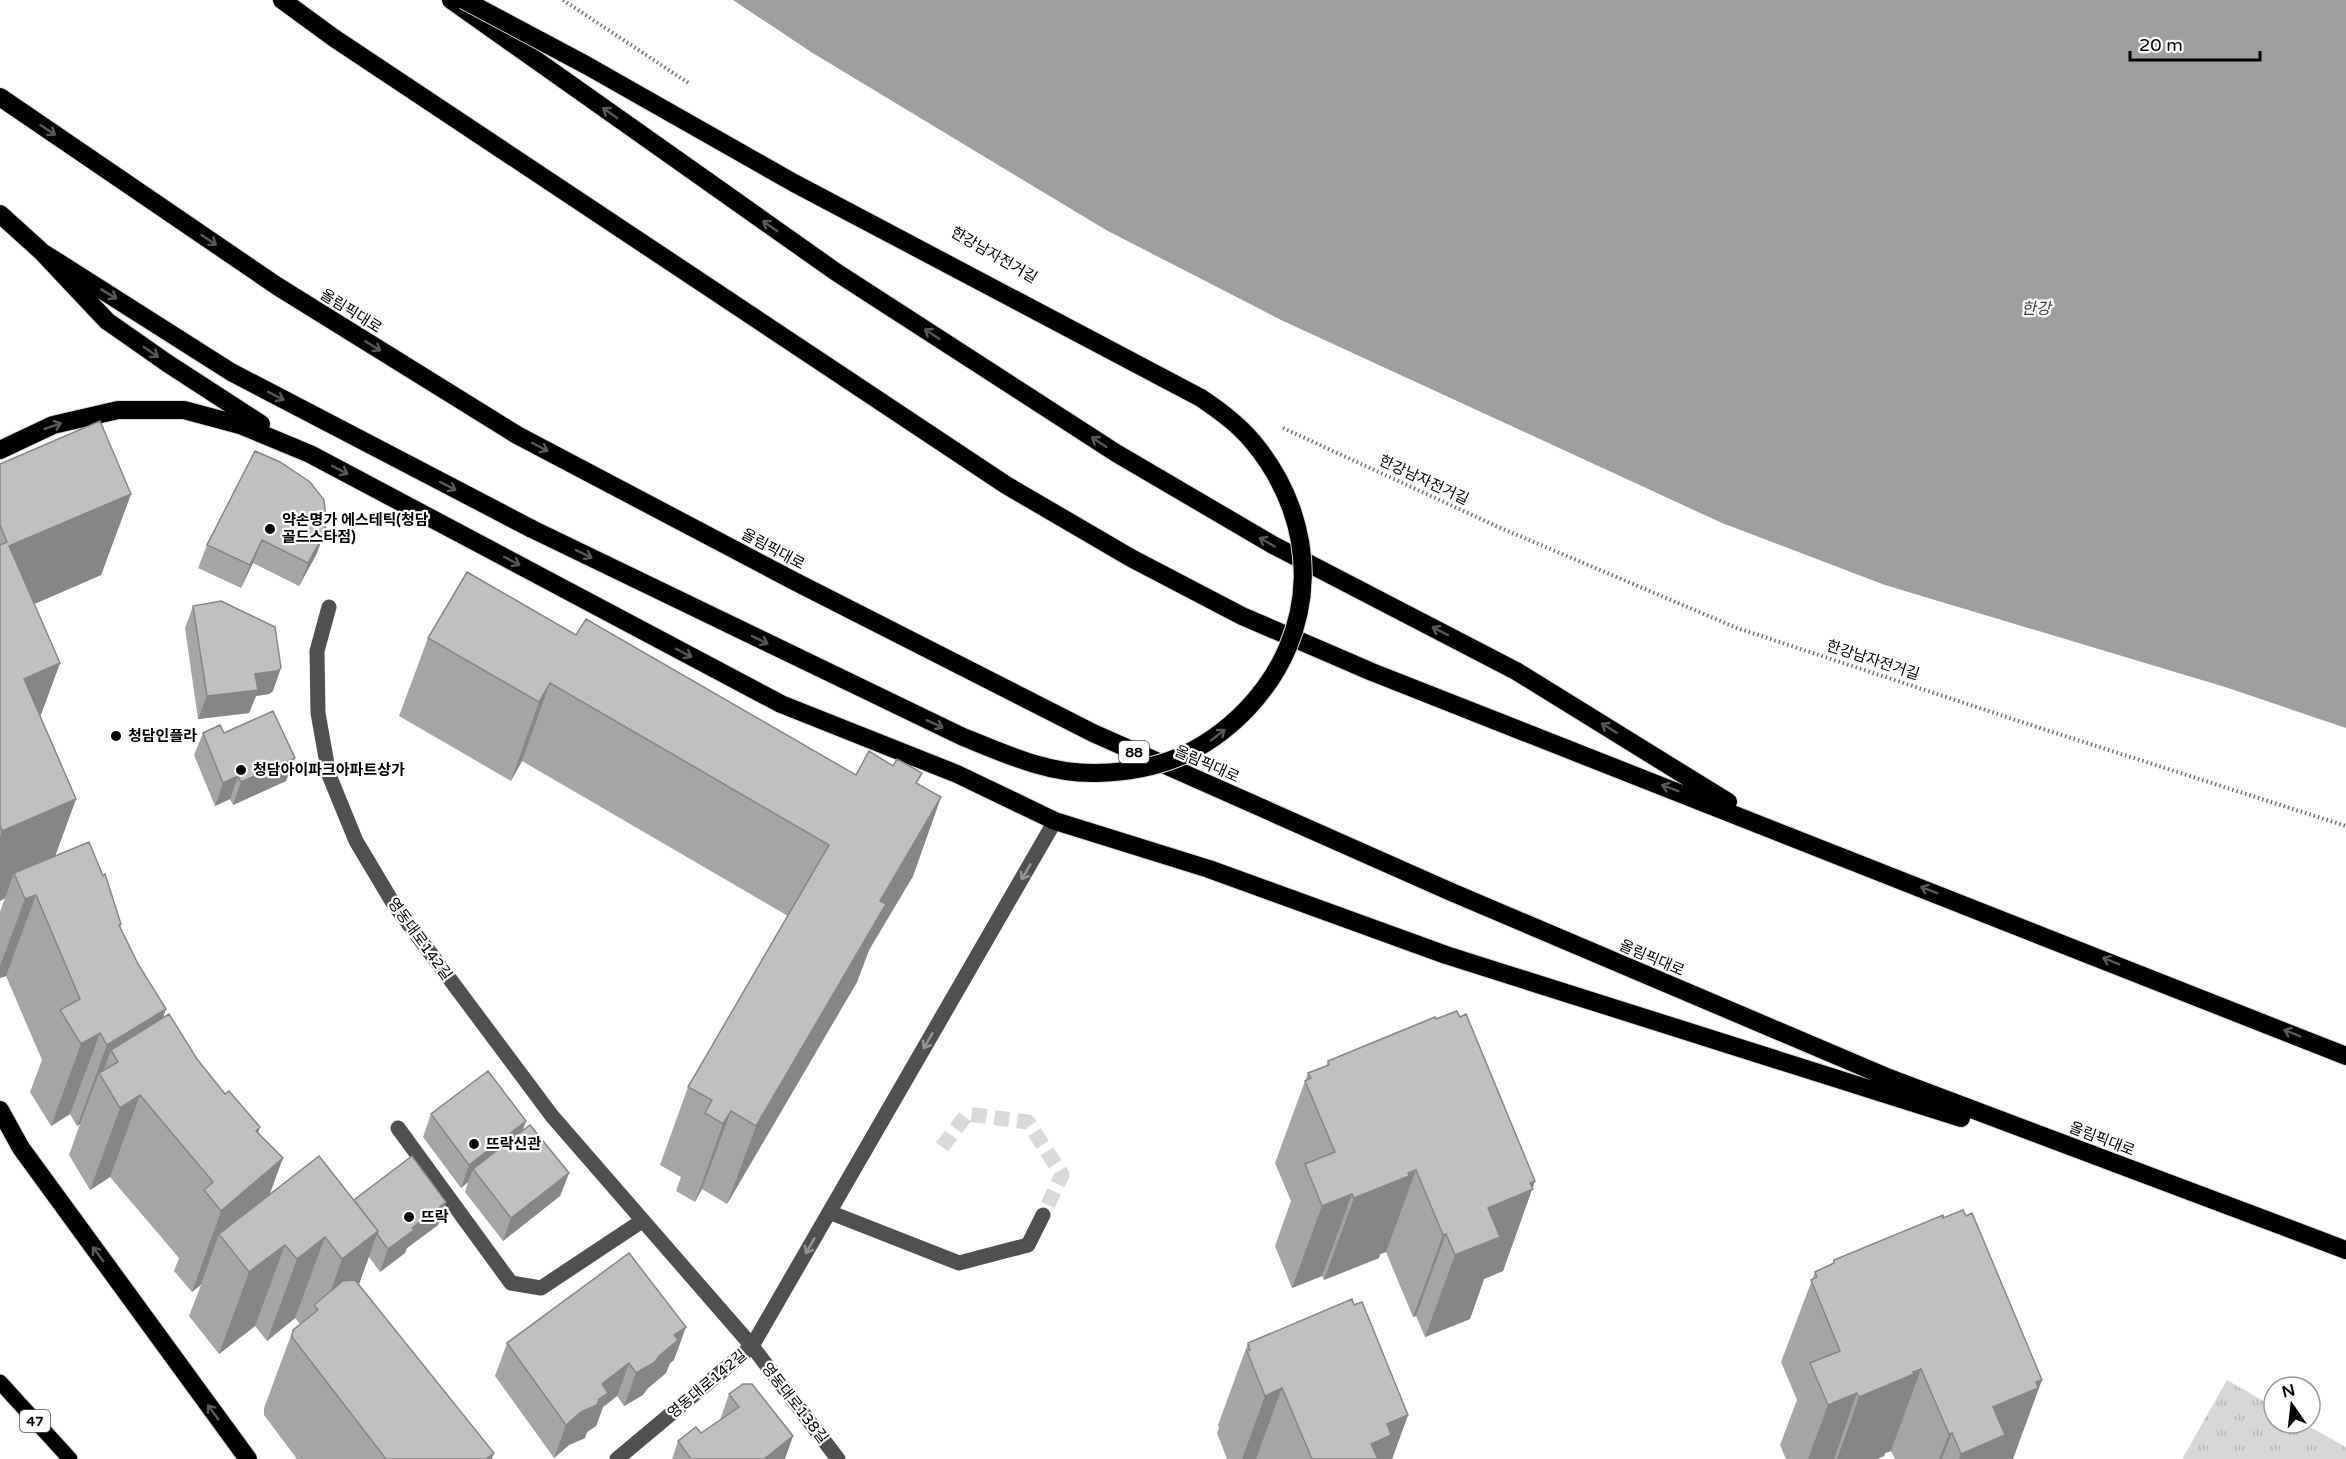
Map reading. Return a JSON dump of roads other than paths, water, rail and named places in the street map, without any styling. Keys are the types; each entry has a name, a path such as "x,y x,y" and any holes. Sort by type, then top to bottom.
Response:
{"highway":[{"path":"282,0 344,45 1006,485 1131,558 1242,616 1372,672 1766,825 2346,1056"},
{"path":"451,0 827,266 1116,453 1263,539 1516,671 1766,825"},
{"path":"42,252 231,372 532,529 961,736 1013,758 1052,770 1095,774 1138,770 1174,761 1205,746 1233,724 1259,696 1280,666 1296,629 1302,593 1302,556 1295,522 1285,492 1271,465 1230,418 1211,405 794,183 586,65 465,0"},
{"name":"올림픽대로","path":"0,97 277,286 517,435 1093,733 1449,891 1889,1078 2346,1250"},
{"path":"0,214 42,252 107,321 225,402 310,454 781,704 957,774 1055,821 1209,869 1446,955 2161,1181"},
{"path":"0,450 53,425 118,410 184,410 240,425 310,454"},
{"path":"0,1110 21,1148 248,1459"}],"main road":[{"name":"47","path":"0,1382 70,1459"}],"street":[{"name":"영동대로142길","path":"329,607 317,651 318,713 329,775 356,841 393,903 552,1116 752,1346 617,1459"},
{"path":"752,1346 1055,821"},
{"path":"398,1128 511,1283 541,1288 642,1221"},
{"path":"829,1212 959,1263 1028,1245 1043,1215"},
{"name":"영동대로138길","path":"752,1346 838,1459"}],"water":[{"name":"한강","path":"733,0 2346,0 2346,728 2225,687 1885,585 1722,523 1281,320 1106,230 811,52"}],"tunnel":[{"path":"942,1147 967,1114 1028,1122 1062,1175 1043,1215"}],"place":[{"name":"약손명가 에스테틱(청담 골드스타점)","path":"270,529"},
{"name":"청담인플라","path":"116,736"},
{"name":"청담아이파크아파트상가","path":"241,770"},
{"name":"뜨락신관","path":"474,1144"},
{"name":"뜨락","path":"409,1217"}]}
